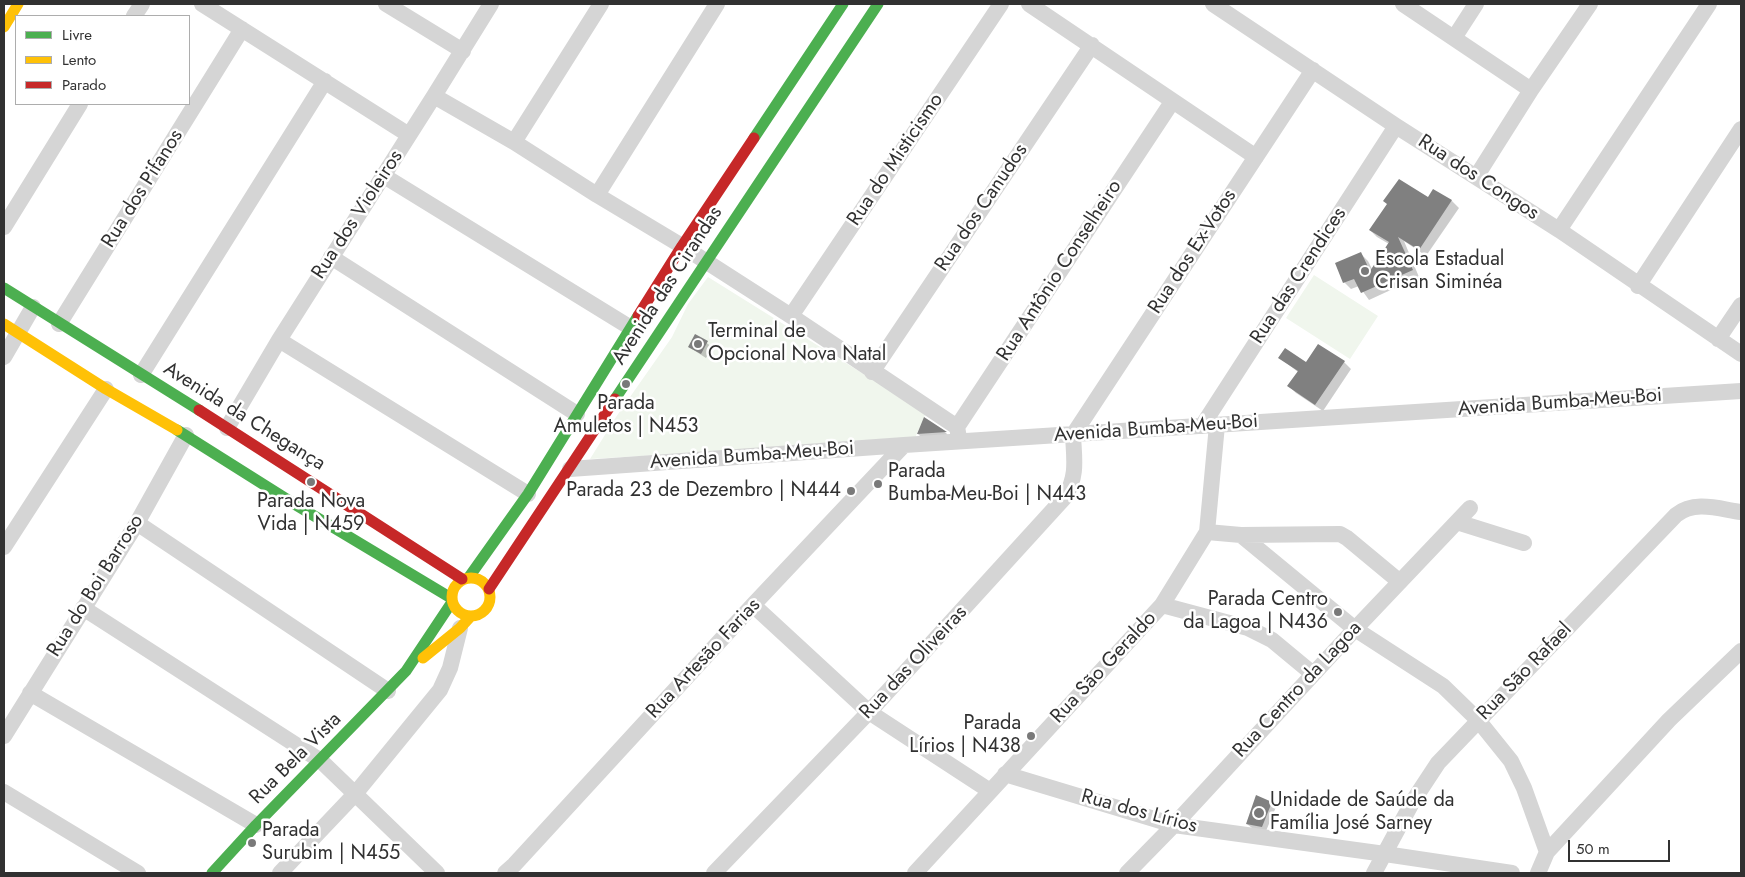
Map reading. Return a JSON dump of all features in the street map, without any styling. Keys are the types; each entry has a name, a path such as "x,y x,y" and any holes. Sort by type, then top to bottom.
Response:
{"street":[{"path":"4,27 18,4"},
{"path":"135,15 142,4"},
{"path":"202,4 409,134"},
{"path":"386,4 463,50"},
{"name":"Rua dos Violeiros","path":"220,438 279,340 491,4"},
{"path":"514,142 601,4"},
{"path":"597,196 716,4"},
{"name":"Avenida das Cirandas","path":"466,578 528,494 682,246 843,4"},
{"name":"Avenida das Cirandas","path":"489,589 878,4"},
{"name":"Rua do Misticismo","path":"791,316 1001,4"},
{"path":"1029,4 1256,157"},
{"name":"Rua dos Congos","path":"1213,4 1235,10 1313,70 1396,126 1559,230 1638,286 1741,354"},
{"path":"1403,4 1531,90"},
{"path":"1454,38 1476,4"},
{"path":"1476,176 1531,90 1590,4"},
{"path":"1559,230 1709,4"},
{"name":"Rua dos Pifanos","path":"59,324 242,29"},
{"name":"Rua dos Canudos","path":"872,372 1092,45"},
{"name":"Rua dos Ex-Votos","path":"1073,435 1313,70"},
{"path":"141,374 324,81"},
{"path":"434,96 514,142 597,196 682,246 791,316 958,435"},
{"name":"Rua Antônio Conselheiro","path":"958,435 1172,102"},
{"path":"4,227 79,105"},
{"name":"Rua das Crendices","path":"1209,425 1396,126"},
{"path":"1638,286 1741,129"},
{"path":"384,176 631,328"},
{"path":"331,257 577,414"},
{"name":"Avenida da Chegança","path":"4,288 141,374 305,510 452,600"},
{"path":"1718,339 1741,305"},
{"path":"4,357 34,308"},
{"name":"Avenida da Chegança","path":"4,324 106,389 186,435 220,438 466,578"},
{"path":"279,340 528,494"},
{"path":"4,547 106,389"},
{"name":"Avenida Bumba-Meu-Boi","path":"570,469 904,445 958,435 1073,435 1741,391"},
{"name":"Rua São Geraldo","path":"915,873 1162,605 1207,532 1209,425"},
{"name":"Rua do Boi Barroso","path":"4,736 137,523 186,435"},
{"name":"Rua das Oliveiras","path":"714,873 869,712 1065,497 1072,485 1075,473 1073,435"},
{"name":"Rua Artesão Farias","path":"505,873 904,445"},
{"name":"Rua São Rafael","path":"1374,873 1413,801 1438,763 1676,515 1684,509 1696,506 1741,512"},
{"name":"Rua Centro da Lagoa","path":"1127,873 1470,508"},
{"path":"1458,522 1524,543"},
{"path":"137,523 388,692"},
{"path":"1207,532 1242,535 1340,534 1400,582"},
{"path":"1242,535 1355,629 1443,686 1478,720 1511,761 1524,788 1547,852"},
{"path":"466,578 482,581 489,589 490,601 487,608 466,622 406,671 452,600 455,585 466,578"},
{"path":"452,600 454,607 460,612 466,622"},
{"path":"753,605 869,712 990,791"},
{"path":"1162,605 1248,628 1272,640 1313,674"},
{"path":"83,608 321,761 437,873"},
{"path":"280,873 355,794 440,690 466,622"},
{"path":"1538,873 1547,852 1669,720 1741,651"},
{"name":"Rua Bela Vista","path":"212,873 256,825 388,692 406,671"},
{"path":"30,693 256,825"},
{"name":"Rua dos Lírios","path":"1005,774 1174,825 1512,873"},
{"path":"4,792 138,873"}],"shaded area":[{"path":"1314,275 1378,316 1350,359 1286,318"},
{"path":"708,277 926,413 914,440 590,459 616,417 672,337 688,304"}],"building":[{"path":"1399,179 1428,197 1433,189 1452,200 1419,250 1398,237 1413,270 1361,293 1354,279 1343,283 1335,263 1361,252 1370,271 1389,242 1369,230 1387,204 1383,201"},
{"name":"Terminal de Opcional Nova Natal","path":"695,334 708,341 701,354 688,347"},
{"path":"1318,344 1345,361 1315,405 1287,386 1298,371 1278,358 1285,348 1306,362"},
{"path":"924,417 947,432 917,434"},
{"name":"Unidade de Saúde da Família José Sarney","path":"1256,795 1272,802 1262,827 1246,824"}],"traffic: fast":[{"path":"754,138 843,4"},
{"path":"615,399 878,4"},
{"path":"4,288 199,410"},
{"path":"469,577 528,494 638,316"},
{"path":"177,430 296,505 451,598"},
{"path":"212,873 256,825 406,671 452,602"}],"traffic: slow":[{"path":"4,27 18,4"},
{"path":"4,324 106,389 177,430"},
{"path":"471,578 485,583 490,597 485,611 471,616 457,611 452,597 457,583 471,578"},
{"path":"423,658 460,628 471,616"}],"traffic: jam":[{"path":"638,316 754,138"},
{"path":"489,589 615,399"},
{"path":"199,410 462,579"}],"place":[{"name":"Escola Estadual Crisan Siminéa","path":"1365,271"},
{"name":"Terminal de Opcional Nova Natal","path":"698,344"},
{"name":"Parada Amuletos | N453","path":"626,384"},
{"name":"Parada Nova Vida | N459","path":"311,482"},
{"name":"Parada Bumba-Meu-Boi | N443","path":"878,484"},
{"name":"Parada 23 de Dezembro | N444","path":"851,491"},
{"name":"Parada Centro da Lagoa | N436","path":"1338,612"},
{"name":"Parada Lírios | N438","path":"1031,736"},
{"name":"Unidade de Saúde da Família José Sarney","path":"1259,813"},
{"name":"Parada Surubim | N455","path":"252,843"}]}
